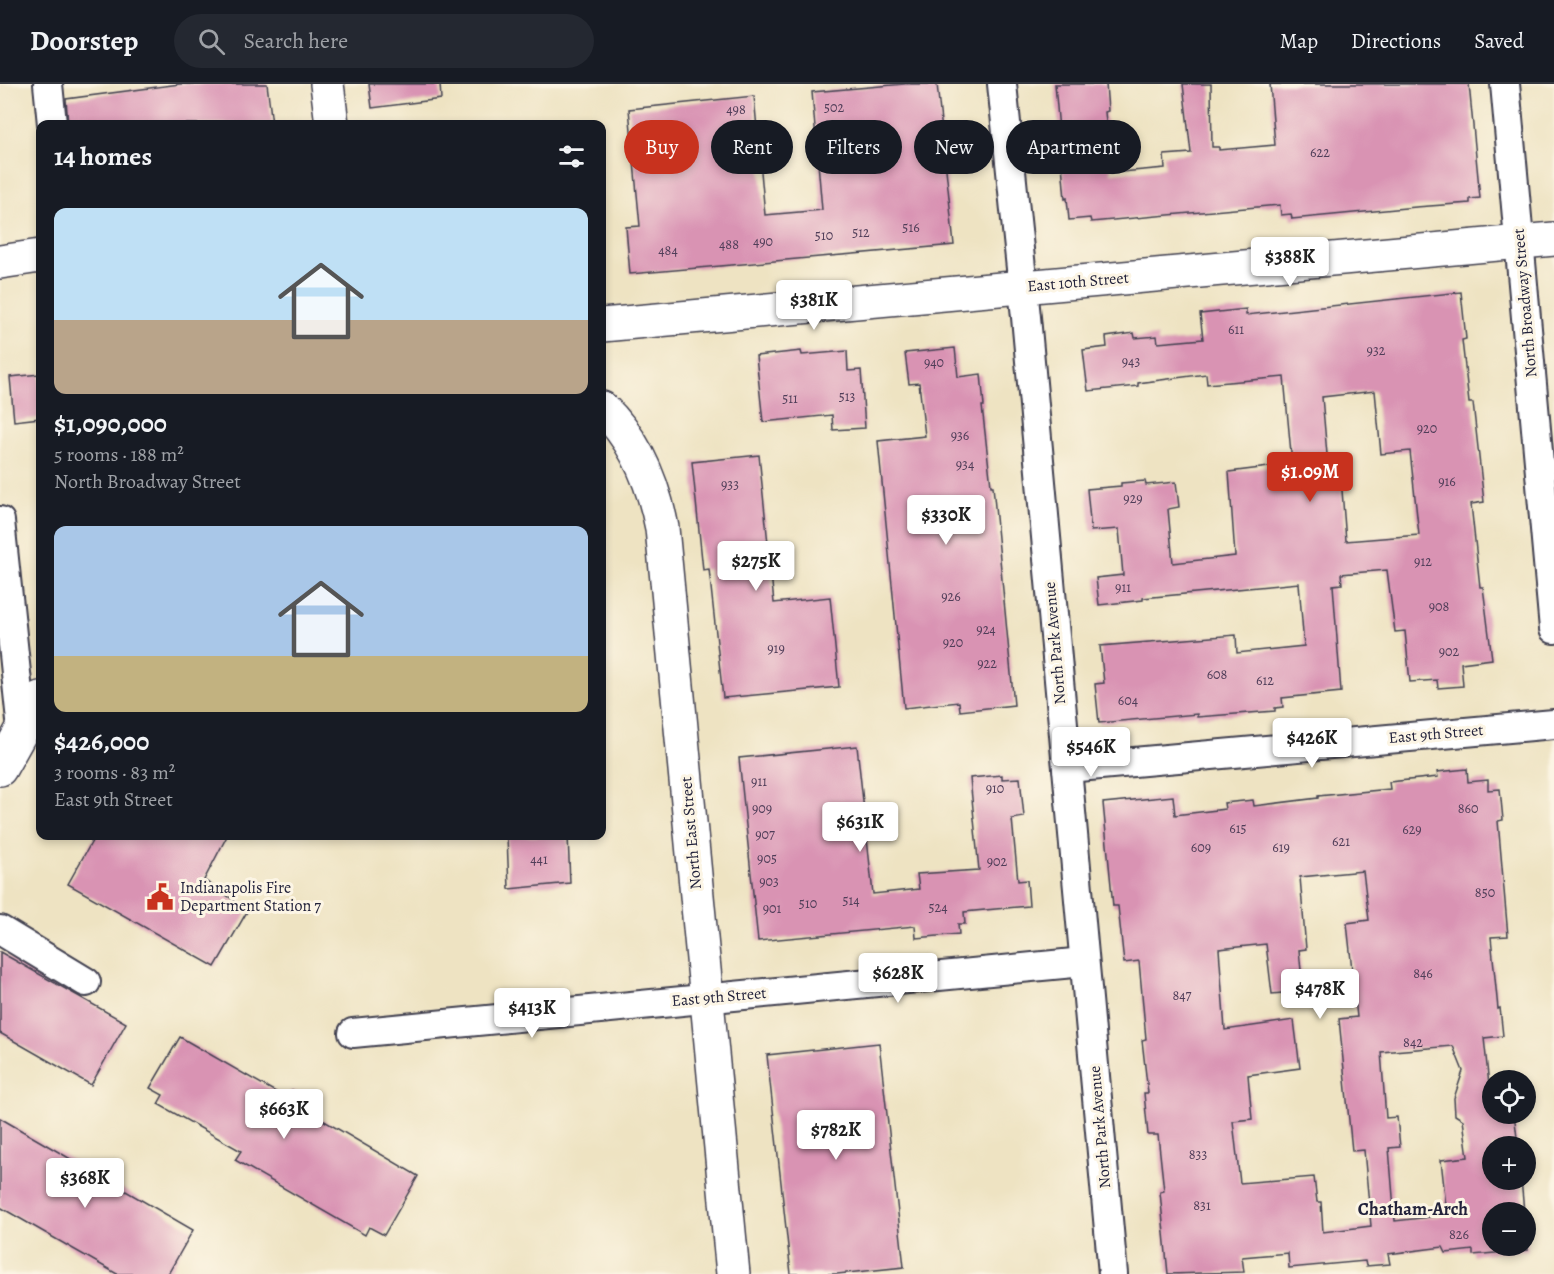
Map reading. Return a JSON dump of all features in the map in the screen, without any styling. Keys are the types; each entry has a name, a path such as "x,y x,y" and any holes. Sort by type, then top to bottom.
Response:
{"main road":[{"path":"327,84 332,120"},
{"name":"East 10th Street","path":"606,325 1554,238"},
{"path":"0,262 36,257"},
{"name":"North East Street","path":"606,412 616,422 642,462 652,488 662,528 733,1274"},
{"path":"8,750 36,704"}],"street":[{"path":"48,84 52,120"},
{"name":"North Park Avenue","path":"1002,84 1023,286 1113,1274"},
{"name":"North Broadway Street","path":"1505,84 1554,629"},
{"path":"0,521 8,750"},
{"name":"East 9th Street","path":"1066,768 1554,723"},
{"path":"0,930 86,982"},
{"name":"East 9th Street","path":"353,1033 1084,962"}],"building":[{"path":"180,84 267,84 272,120 68,120 66,99"},
{"path":"369,84 440,84 441,99 372,108"},
{"path":"904,84 937,84 941,120 914,120 914,174 947,174 954,245 630,274 626,227 640,226 635,174 699,174 699,120 630,120 629,109 754,96 756,120 711,120 711,174 761,174 765,215 822,210 819,174 902,174 902,120 814,120 812,92"},
{"path":"1055,84 1106,84 1108,111 1105,112 1106,120 1058,120"},
{"path":"1183,84 1211,84 1212,147 1219,147 1219,150 1275,145 1270,84 1469,84 1480,198 1470,199 1470,203 1292,219 1291,214 1281,215 1280,205 1091,222 1090,218 1069,220 1067,198 1065,199 1063,174 1141,174 1141,170 1165,168 1164,155 1191,153"},
{"path":"1461,292 1466,339 1462,340 1469,403 1473,403 1484,502 1471,504 1480,587 1483,587 1492,659 1461,663 1463,686 1438,688 1437,680 1410,682 1405,631 1395,632 1387,570 1341,574 1342,584 1333,585 1341,692 1282,698 1283,707 1275,708 1275,711 1197,717 1197,714 1099,723 1095,684 1104,683 1100,646 1236,635 1237,653 1304,646 1299,583 1143,598 1143,600 1099,605 1096,578 1123,575 1119,529 1091,531 1087,489 1145,481 1146,485 1176,482 1179,507 1168,509 1173,563 1235,556 1229,472 1292,464 1284,377 1207,384 1206,374 1138,383 1138,386 1088,391 1083,350 1107,347 1106,337 1134,333 1135,338 1157,336 1158,343 1203,339 1200,314 1246,309 1246,315","holes":["1375,391 1381,454 1410,451 1419,535 1346,541 1340,465 1328,466 1322,397"]},
{"path":"955,348 958,377 981,374 984,406 982,406 991,486 993,486 1014,705 960,711 959,702 904,708 878,441 925,436 919,383 909,384 905,353"},
{"path":"801,351 802,355 847,351 848,371 861,370 865,428 833,430 832,415 763,422 756,356"},
{"path":"36,374 36,418 14,421 10,377"},
{"path":"759,455 774,603 830,597 839,687 723,698 709,569 703,570 692,462"},
{"path":"857,746 873,894 919,889 917,874 979,870 970,778 1002,775 1002,779 1020,778 1024,817 1012,819 1018,881 1027,880 1029,906 964,912 965,924 958,924 959,934 916,938 915,926 758,941 739,758"},
{"path":"1467,769 1468,782 1488,780 1488,790 1500,789 1503,820 1498,821 1508,936 1491,937 1503,1036 1484,1038 1487,1070 1482,1070 1482,1124 1515,1124 1517,1136 1482,1136 1482,1190 1522,1190 1523,1202 1482,1202 1482,1254 1473,1255 1473,1250 1446,1253 1443,1247 1388,1254 1390,1264 1366,1266 1365,1261 1289,1268 1288,1253 1242,1257 1244,1272 1168,1274 1160,1192 1164,1191 1158,1135 1148,1135 1144,1093 1148,1093 1142,1040 1146,1039 1139,961 1124,963 1118,906 1113,906 1103,803 1173,796 1175,815 1225,809 1224,803 1253,800 1254,806 1318,798 1318,796 1390,789 1389,782 1438,777 1437,772","holes":["1363,871 1369,920 1347,923 1357,1017 1339,1019 1352,1151 1364,1150 1371,1226 1323,1232 1321,1202 1317,1202 1314,1177 1240,1183 1233,1121 1252,1119 1248,1075 1300,1068 1294,1020 1225,1030 1219,949 1266,944 1272,994 1303,991 1299,950 1306,949 1300,877","1453,1046 1463,1071 1454,1098 1455,1115 1463,1120 1468,1157 1441,1160 1447,1215 1395,1221 1389,1148 1400,1147 1397,1117 1386,1118 1381,1052"]},
{"name":"Indianapolis Fire Department Station 7","path":"93,840 225,840 204,880 248,910 215,967 68,884"},
{"path":"507,840 568,840 570,883 509,889"},
{"path":"0,952 126,1023 91,1085 0,1033"},
{"path":"180,1037 286,1098 292,1090 319,1106 314,1115 418,1176 384,1235 369,1227 365,1235 235,1160 241,1151 158,1104 163,1095 150,1088"},
{"path":"879,1043 904,1267 837,1274 791,1274 767,1055"},
{"path":"0,1118 193,1230 168,1274 117,1274 0,1207"}],"place":[{"name":"Indianapolis Fire Department Station 7","path":"160,897"}],"district":[{"name":"Chatham-Arch","path":"1413,1209"}]}
